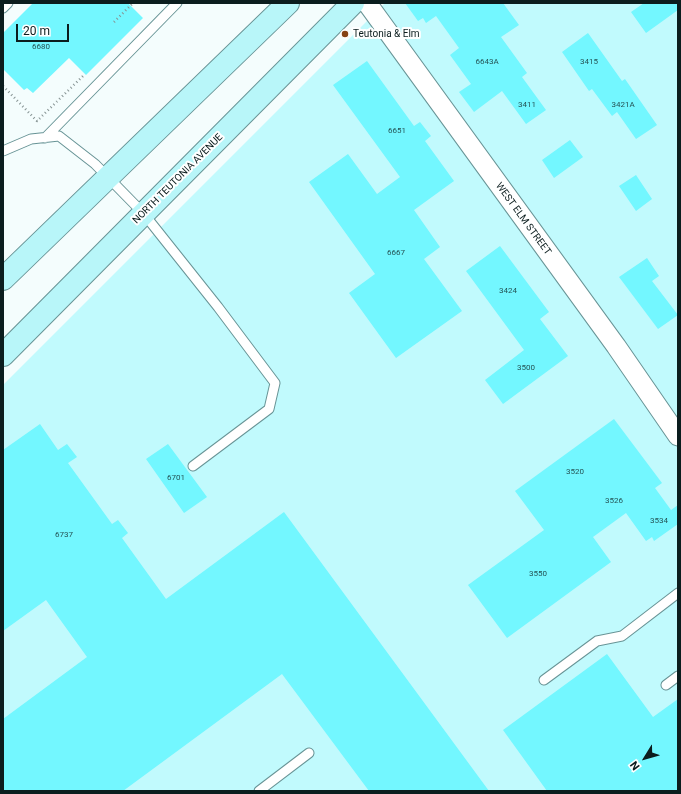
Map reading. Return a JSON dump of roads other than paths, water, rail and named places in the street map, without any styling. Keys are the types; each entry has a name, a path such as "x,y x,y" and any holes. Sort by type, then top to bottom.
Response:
{"main road":[{"path":"3,279 288,3"},
{"name":"NORTH TEUTONIA AVENUE","path":"3,355 353,3"}],"street":[{"name":"WEST ELM STREET","path":"367,3 616,346 678,436"}],"lane":[{"path":"3,8 8,3"},
{"path":"45,138 177,3"},
{"path":"3,151 31,139 59,136 95,164 144,214 218,307 275,383 269,409 193,466"},
{"path":"544,680 597,641 622,636 678,593"},
{"path":"666,685 678,676"},
{"path":"259,791 309,753"}],"place":[{"name":"Teutonia & Elm","path":"345,34"}]}
